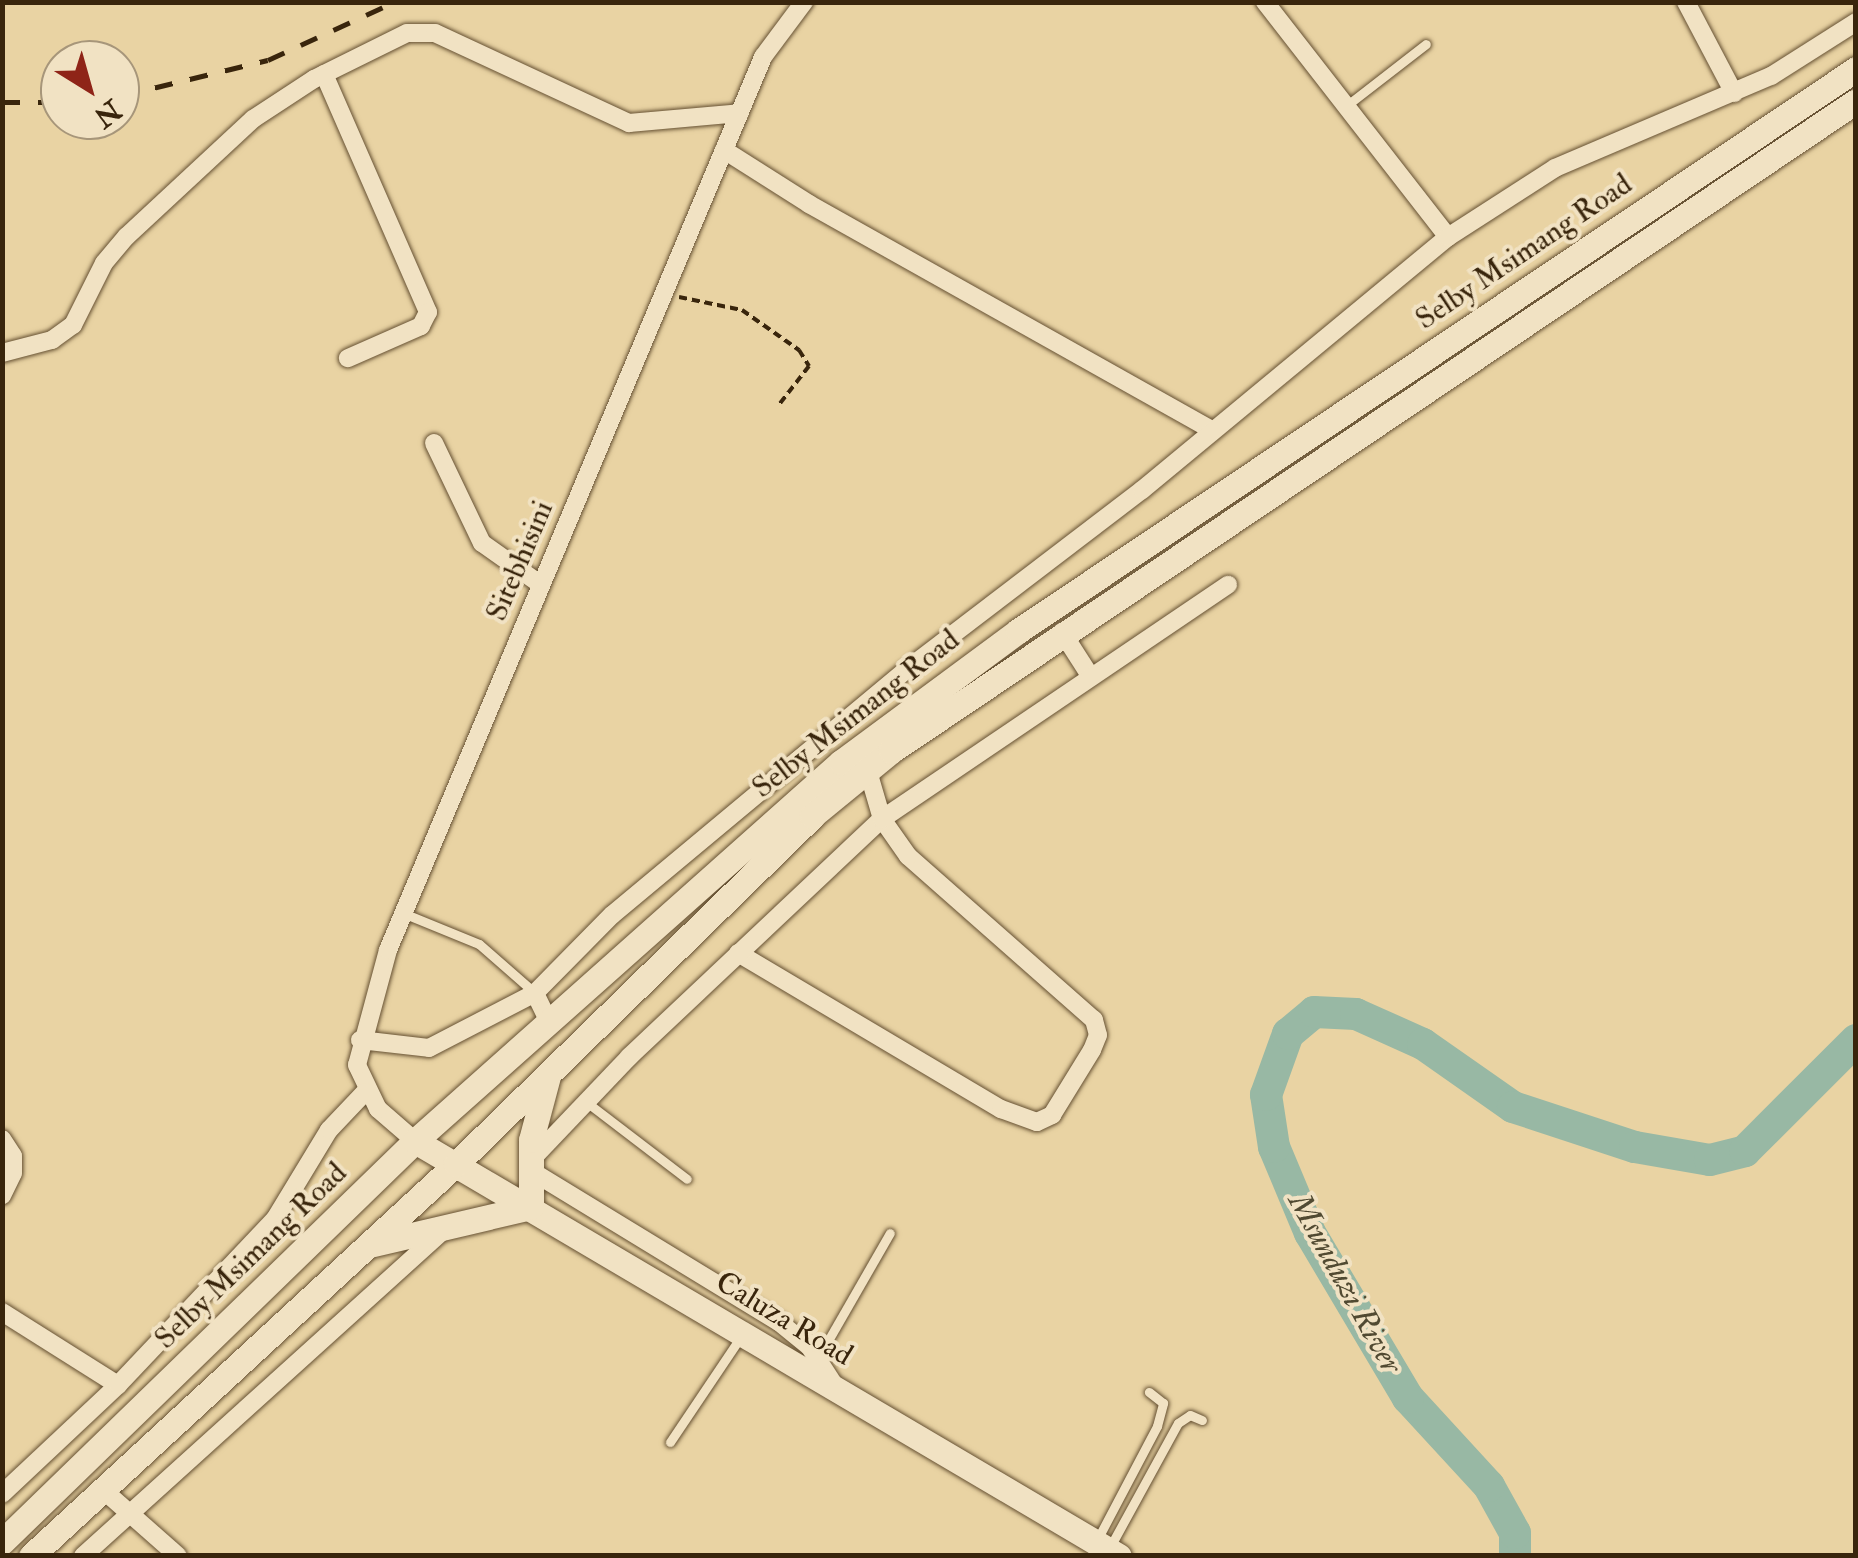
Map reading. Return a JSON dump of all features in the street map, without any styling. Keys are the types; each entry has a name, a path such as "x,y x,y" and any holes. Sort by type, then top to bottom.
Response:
{"main road":[{"name":"Selby Msimang Road","path":"2,1542 414,1141 749,839 935,689 1856,69"},
{"name":"Selby Msimang Road","path":"30,1556 456,1164 749,876 868,771 1062,632 1856,100"},
{"path":"367,1246 531,1207 532,1166 550,1071"},
{"name":"Caluza Road","path":"414,1141 1108,1549"}],"street":[{"name":"Sitebhisini","path":"366,1092 357,1066 360,1040 404,912 772,36 804,2"},
{"path":"1265,2 1448,237"},
{"path":"1686,2 1734,93"},
{"path":"360,1040 429,1048 535,993 612,915 748,799 1448,237 1555,168 1734,93 1856,22"},
{"path":"2,353 52,340 73,325 104,263 201,162 324,74 420,31 629,123 740,113"},
{"path":"324,74 428,312 420,326 348,358"},
{"path":"724,150 809,204 1212,430"},
{"path":"434,443 482,543 540,584"},
{"path":"835,1386 818,1358 778,1322 532,1166 586,1102 882,819 1090,674 1228,585"},
{"path":"1062,632 1090,674"},
{"path":"738,953 1001,1109 1037,1122 1052,1114 1092,1050 1098,1035 1094,1020 939,887 882,819 868,771"},
{"path":"535,993 548,1020"},
{"path":"2,1494 118,1385 275,1219 329,1130 366,1092 414,1141"},
{"path":"2,1140 13,1156 13,1173 2,1196"},
{"path":"84,1556 451,1223"},
{"path":"2,1312 118,1385"},
{"path":"102,1489 178,1556"}],"lane":[{"path":"1346,106 1426,44"},
{"path":"404,912 479,944 535,993"},
{"path":"586,1102 688,1179"},
{"path":"818,1358 890,1233"},
{"path":"670,1442 743,1332"},
{"path":"1108,1549 1162,1411 1149,1392"},
{"path":"1108,1549 1178,1423 1190,1415 1202,1420"}],"path":[{"path":"660,296 742,310 799,350 809,366 778,406"}],"waterway":[{"name":"Msunduzi River","path":"1515,1556 1515,1533 1489,1486 1408,1398 1310,1233 1274,1147 1266,1095 1288,1034 1314,1012 1356,1014 1423,1044 1513,1107 1635,1147 1710,1160 1745,1151 1856,1040"}],"railway":[{"path":"140,91 268,60 394,2"},
{"path":"2,102 40,102"}]}
